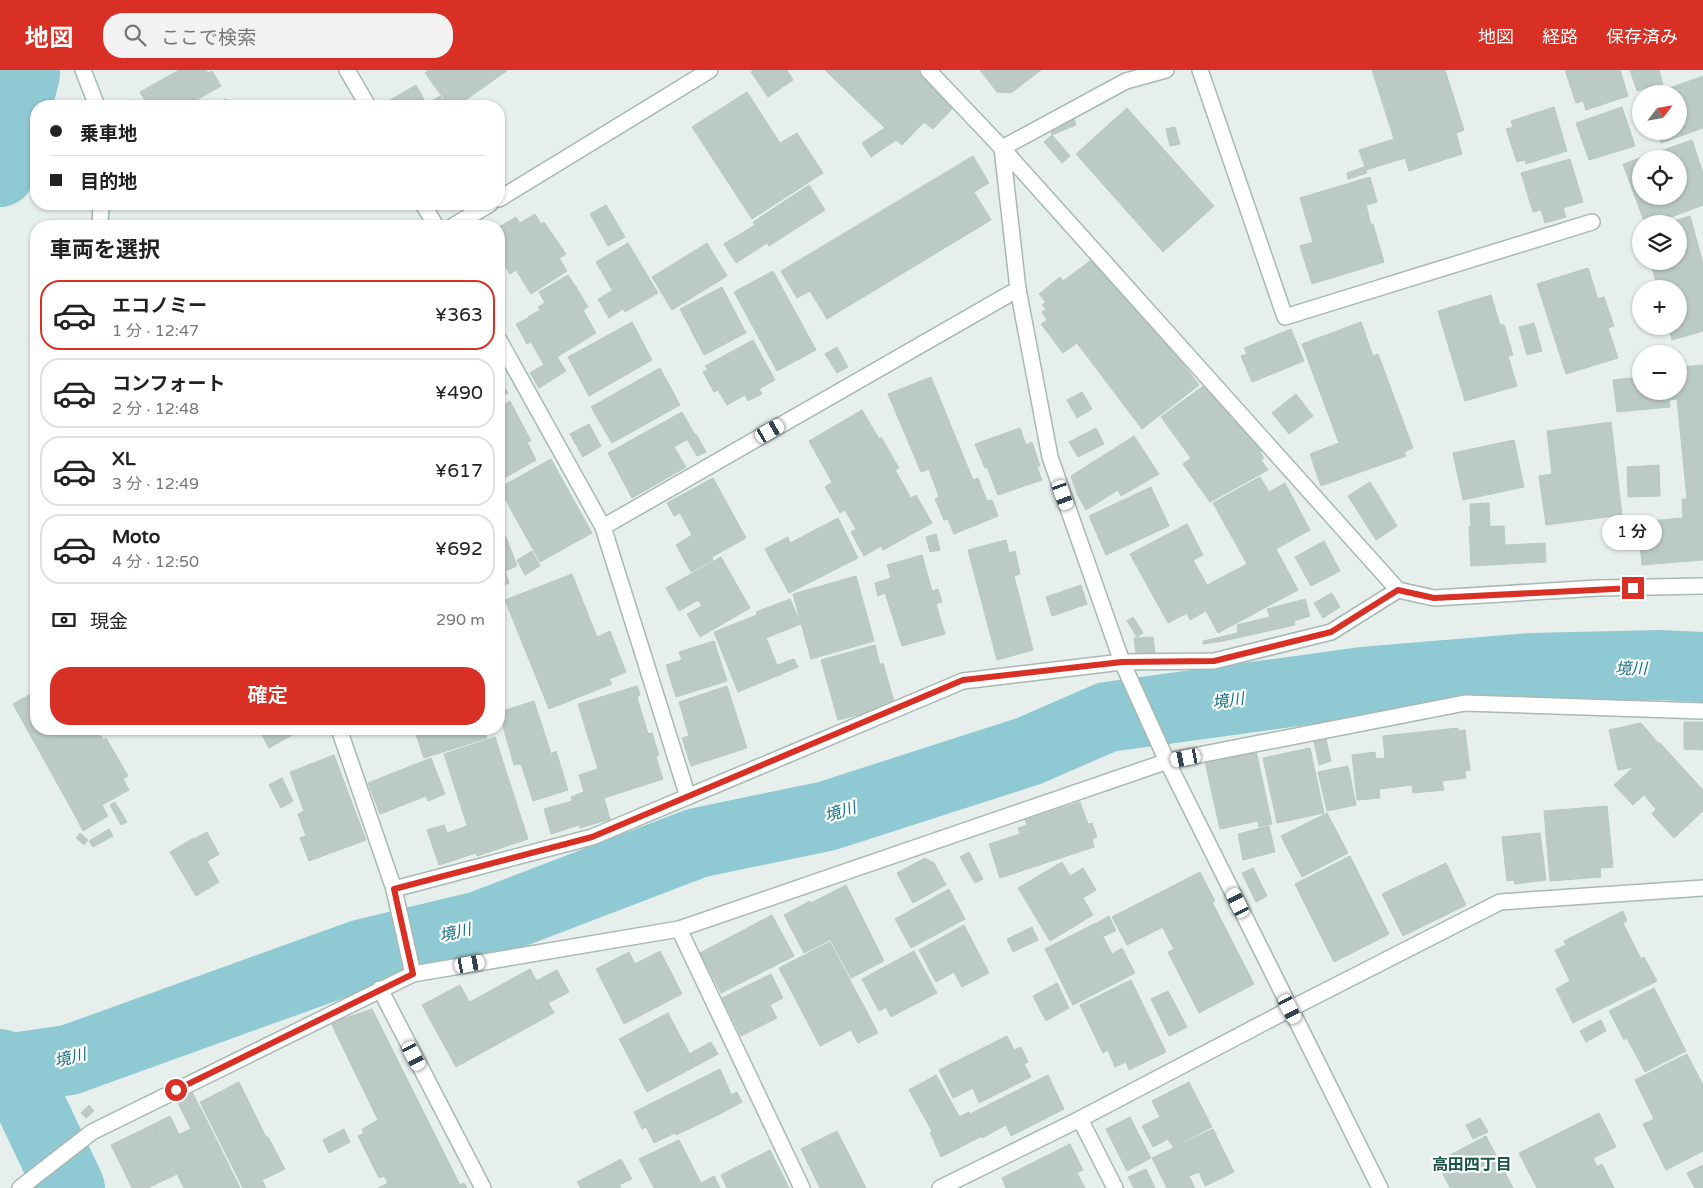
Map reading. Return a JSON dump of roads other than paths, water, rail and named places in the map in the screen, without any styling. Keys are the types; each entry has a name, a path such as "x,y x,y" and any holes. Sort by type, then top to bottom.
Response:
{"street":[{"path":"83,70 95,100"},
{"path":"347,70 364,100"},
{"path":"505,194 710,70"},
{"path":"928,70 1002,148 1398,590 1434,598 1598,588 1703,586"},
{"path":"1002,148 1122,76 1166,70"},
{"path":"1200,70 1285,317 1592,222"},
{"path":"1002,148 1018,289 1050,458 1122,662 1167,760 1380,1188"},
{"path":"463,220 480,210"},
{"path":"603,527 1018,289"},
{"path":"505,351 603,527 688,797"},
{"path":"394,889 592,837 963,680 1122,662 1214,661 1331,632 1398,590"},
{"path":"20,1188 92,1132 413,974 679,929 1167,760 1465,703 1703,711"},
{"path":"341,735 394,889 413,974"},
{"path":"940,1188 1080,1119 1500,902 1703,888"},
{"path":"679,929 802,1188"},
{"path":"380,989 483,1188"},
{"path":"1080,1119 1115,1188"}],"waterway":[{"name":"境川","path":"0,172 25,74 24,70"},
{"name":"境川","path":"0,1064 13,1068 69,1060 363,954 480,926 697,843 827,816 1029,751 1107,717 1363,682 1531,668 1660,665 1703,667"},
{"path":"13,1068 70,1188"}],"district":[{"name":"高田四丁目","path":"1472,1164"}]}
